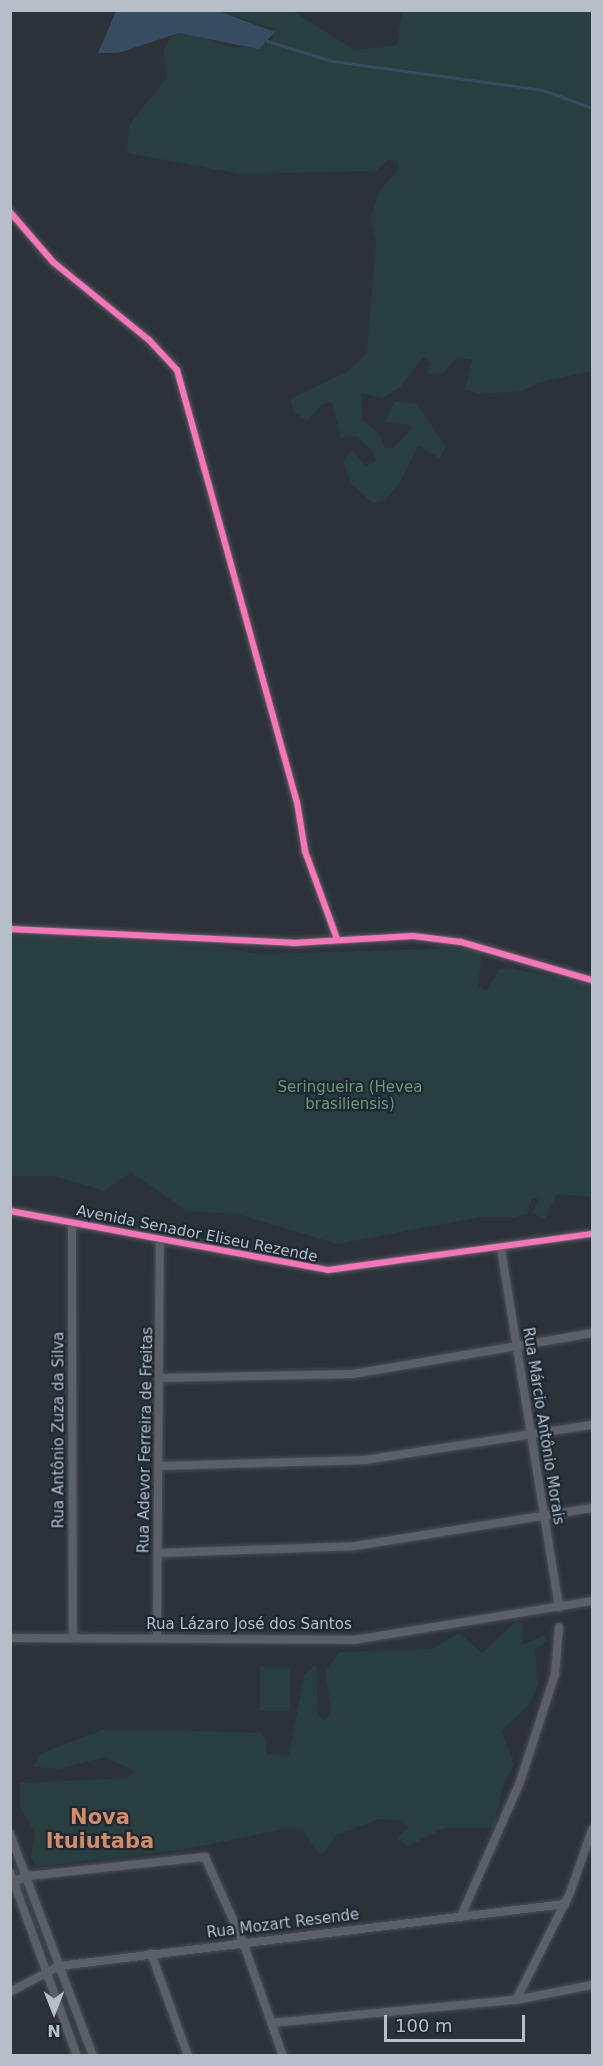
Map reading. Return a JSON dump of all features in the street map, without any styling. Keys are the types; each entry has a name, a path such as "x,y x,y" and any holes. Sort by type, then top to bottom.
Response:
{"street":[{"path":"10,212 53,262 149,340 177,370 297,802 305,851 337,939"},
{"path":"10,929 293,943 413,936 461,942 592,980"},
{"name":"Avenida Senador Eliseu Rezende","path":"10,1211 160,1241 328,1270 501,1249 592,1234"},
{"name":"Rua Antônio Zuza da Silva","path":"72,1223 73,1638"},
{"name":"Rua Adevor Ferreira de Freitas","path":"157,1638 162,1378 160,1241"},
{"name":"Rua Márcio Antônio Morais","path":"501,1249 559,1607"},
{"path":"162,1378 354,1374 592,1333"},
{"path":"160,1466 365,1460 592,1425"},
{"path":"159,1553 355,1546 592,1508"},
{"name":"Rua Lázaro José dos Santos","path":"10,1638 354,1640 592,1600"},
{"path":"461,1916 520,1782 555,1674 559,1627"},
{"path":"516,2000 565,1904 592,1830"},
{"path":"10,1834 93,2055"},
{"path":"77,2055 12,1879 206,1857 243,1942 283,2055"},
{"name":"Rua Mozart Resende","path":"10,1992 59,1966 565,1904"},
{"path":"151,1953 188,2055"},
{"path":"271,2023 516,2000 592,1985"}],"green space":[{"path":"219,11 293,11 354,50 397,45 402,11 592,11 592,371 541,382 522,391 480,394 465,389 472,360 456,358 443,373 432,375 427,372 431,362 423,357 400,387 383,398 361,393 363,420 379,433 384,447 393,448 411,430 411,425 385,422 395,401 417,404 446,447 439,458 418,446 399,484 386,500 372,503 351,483 343,461 352,450 366,466 375,462 374,453 357,436 341,438 332,402 322,404 308,420 294,413 290,399 347,372 367,353 376,242 371,218 378,193 399,169 397,161 388,160 376,171 240,174 127,153 129,125 167,77 163,51 173,34 190,33 232,48 267,44 274,37 272,28"},
{"name":"Seringueira (Hevea brasiliensis)","path":"10,935 207,945 262,954 466,948 482,953 478,986 486,990 500,969 510,968 592,984 592,1197 557,1194 545,1219 533,1213 538,1199 532,1198 527,1214 516,1217 481,1217 337,1244 237,1214 186,1211 131,1172 105,1191 53,1176 11,1176"},
{"path":"517,1620 523,1624 522,1645 544,1635 549,1641 535,1649 538,1685 529,1705 502,1730 514,1765 503,1785 494,1828 444,1828 408,1846 397,1838 408,1827 403,1821 379,1819 336,1835 324,1853 318,1853 302,1829 284,1829 192,1848 35,1866 31,1857 35,1833 20,1807 20,1783 128,1778 134,1771 105,1757 59,1769 34,1767 39,1754 103,1730 165,1730 260,1733 266,1738 266,1754 289,1755 304,1675 316,1664 318,1716 325,1721 331,1709 325,1672 339,1652 432,1649 459,1633 482,1653"},
{"path":"260,1667 290,1667 290,1711 260,1711"}],"water":[{"path":"116,11 219,11 275,32 259,49 179,33 118,53 98,53"}],"waterway":[{"path":"267,41 332,61 543,90 592,108"}],"cycle path":[{"path":"10,212 53,262 149,340 177,370 297,802 305,851 337,939"},
{"path":"10,929 293,943 413,936 461,942 592,980"},
{"path":"10,1211 328,1270 592,1234"}],"district":[{"name":"Nova Ituiutaba","path":"100,1829"}]}
